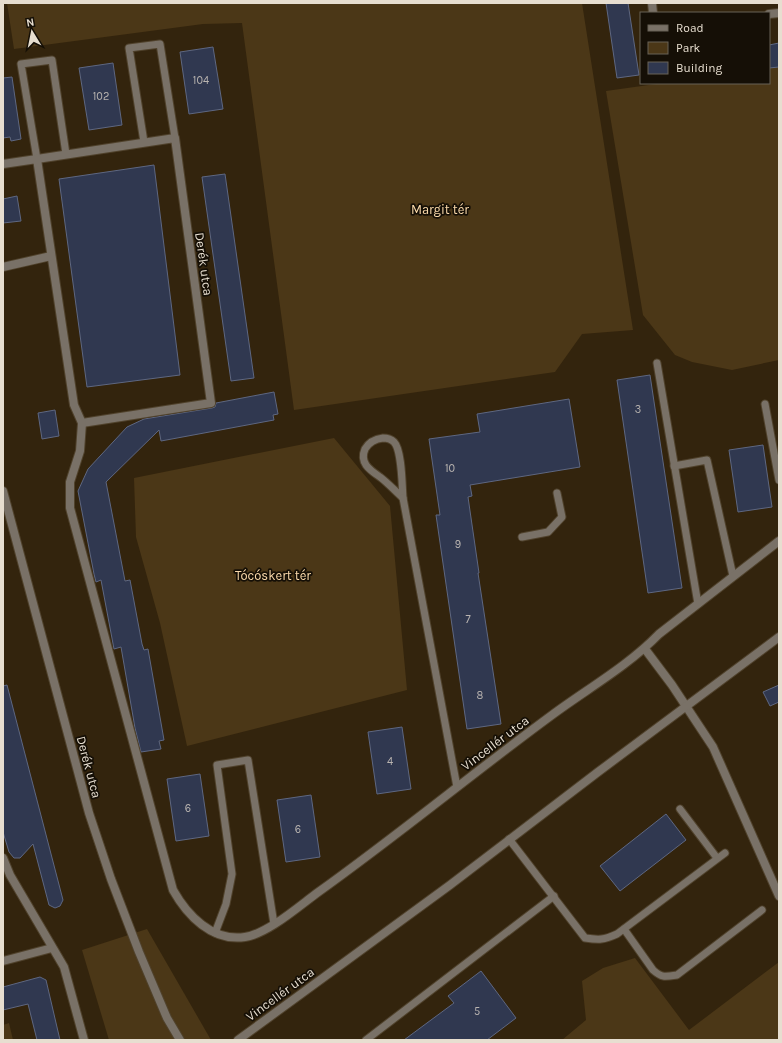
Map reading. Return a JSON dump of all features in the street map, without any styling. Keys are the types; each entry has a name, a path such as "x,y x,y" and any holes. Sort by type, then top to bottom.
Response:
{"street":[{"path":"3,164 175,138"},
{"name":"Derék utca","path":"82,423 211,403 175,138"},
{"path":"37,159 74,405 82,423 80,451 70,482 70,508 174,890 181,904 191,916 215,933"},
{"path":"3,267 51,256"},
{"path":"3,261 29,261"},
{"name":"Derék utca","path":"3,491 89,814 111,879 139,952 167,1018 180,1040"},
{"name":"Vincellér utca","path":"215,933 229,937 244,938 260,932 274,924 341,876 552,715 645,649 659,634 779,541"},
{"name":"Vincellér utca","path":"238,1040 420,907 779,637"},
{"path":"645,649 687,706 713,747 779,896"},
{"path":"3,858 10,875 64,967 84,1040"},
{"path":"4,959 52,948"}],"lane":[{"path":"144,142 129,48 160,44 175,138"},
{"path":"37,159 21,64 52,60 66,154"},
{"path":"657,363 698,604"},
{"path":"765,404 779,480"},
{"path":"403,498 365,465 363,459 366,447 370,442 376,439 389,439 395,443 397,448 401,465 403,498 457,787"},
{"path":"674,466 707,460 733,576"},
{"path":"522,537 548,532 562,516 557,493"},
{"path":"215,933 226,904 232,874 218,765 248,760 274,924"},
{"path":"680,809 717,858"},
{"path":"509,839 585,938 598,940 609,938 624,929 725,852"},
{"path":"366,1040 554,896"},
{"path":"624,929 653,970 666,977 677,974 762,910"}],"green space":[{"name":"Margit tér","path":"7,3 582,3 633,330 582,334 555,372 294,410 242,23 203,24 14,49"},
{"path":"779,67 779,360 732,370 692,362 675,355 643,315 606,91 656,84 770,84 770,68"},
{"name":"Tócóskert tér","path":"334,438 390,506 407,690 187,746 160,623 136,537 134,478"},
{"path":"147,929 211,1040 109,1040 82,950"},
{"path":"635,958 689,1030 779,962 779,1040 562,1040 586,1020 582,981 603,968"},
{"path":"9,1023 13,1040 3,1040 3,1025"}],"building":[{"path":"606,3 628,3 639,75 617,78"},
{"path":"779,43 779,67 770,68 770,45"},
{"path":"213,47 223,109 189,114 180,52"},
{"path":"113,63 122,125 89,130 79,68"},
{"path":"12,77 21,139 11,141 10,137 3,138 3,78"},
{"path":"154,165 180,375 87,387 59,179"},
{"path":"225,174 254,378 231,381 202,177"},
{"path":"17,196 21,221 3,223 3,199"},
{"path":"650,375 682,588 648,593 617,380"},
{"path":"274,392 278,414 273,415 274,420 161,441 159,430 106,482 125,581 130,580 142,644 144,650 148,649 164,740 159,741 161,749 141,752 135,728 121,647 114,649 101,580 96,582 94,574 78,491 88,469 127,427 144,419 212,408 215,407 216,403"},
{"path":"569,399 580,467 470,485 472,496 468,497 501,724 467,729 436,515 440,515 429,439 480,432 477,414"},
{"path":"55,410 59,436 42,439 38,413"},
{"path":"763,445 772,507 738,512 729,450"},
{"path":"7,685 63,900 60,906 55,908 49,905 33,844 20,858 14,858 9,852 3,832 3,686"},
{"path":"779,685 779,702 770,706 763,692"},
{"path":"402,727 411,789 377,794 368,732"},
{"path":"200,774 209,836 176,841 167,779"},
{"path":"311,795 320,857 286,862 277,800"},
{"path":"666,814 686,840 620,891 600,866"},
{"path":"481,971 516,1018 487,1040 404,1040 454,1003 448,996"},
{"path":"40,977 46,980 60,1040 37,1040 28,1004 3,1010 3,987"}]}
